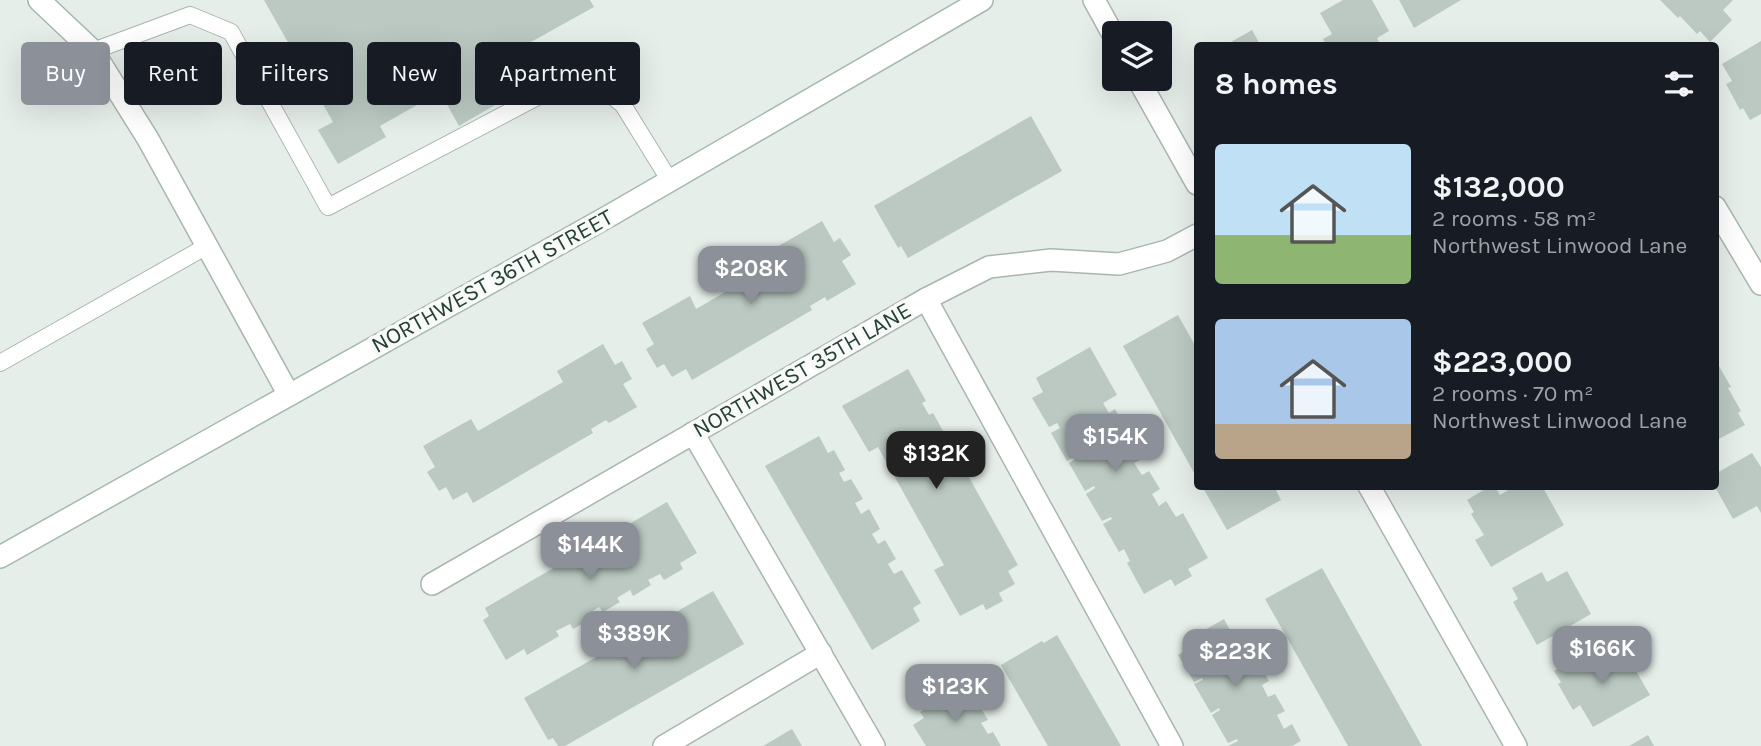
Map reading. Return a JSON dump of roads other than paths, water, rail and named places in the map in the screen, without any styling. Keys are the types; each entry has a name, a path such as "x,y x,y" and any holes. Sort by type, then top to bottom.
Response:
{"street":[{"path":"39,0 83,42"},
{"name":"NORTHWEST 36TH STREET","path":"0,557 670,181 982,0"},
{"path":"1094,0 1106,21"},
{"path":"110,78 148,139 289,395"},
{"path":"1145,91 1194,179"},
{"path":"1719,214 1761,284"},
{"name":"NORTHWEST 35TH LANE","path":"432,584 926,299 989,267 1051,260 1119,264 1167,251 1194,237"},
{"path":"926,299 1172,746"},
{"path":"693,433 874,746"},
{"path":"1370,490 1516,746"},
{"path":"664,746 821,653"}],"lane":[{"path":"110,45 190,15 231,32 328,207 583,73 623,105 670,181"},
{"path":"0,363 207,246"}]}
